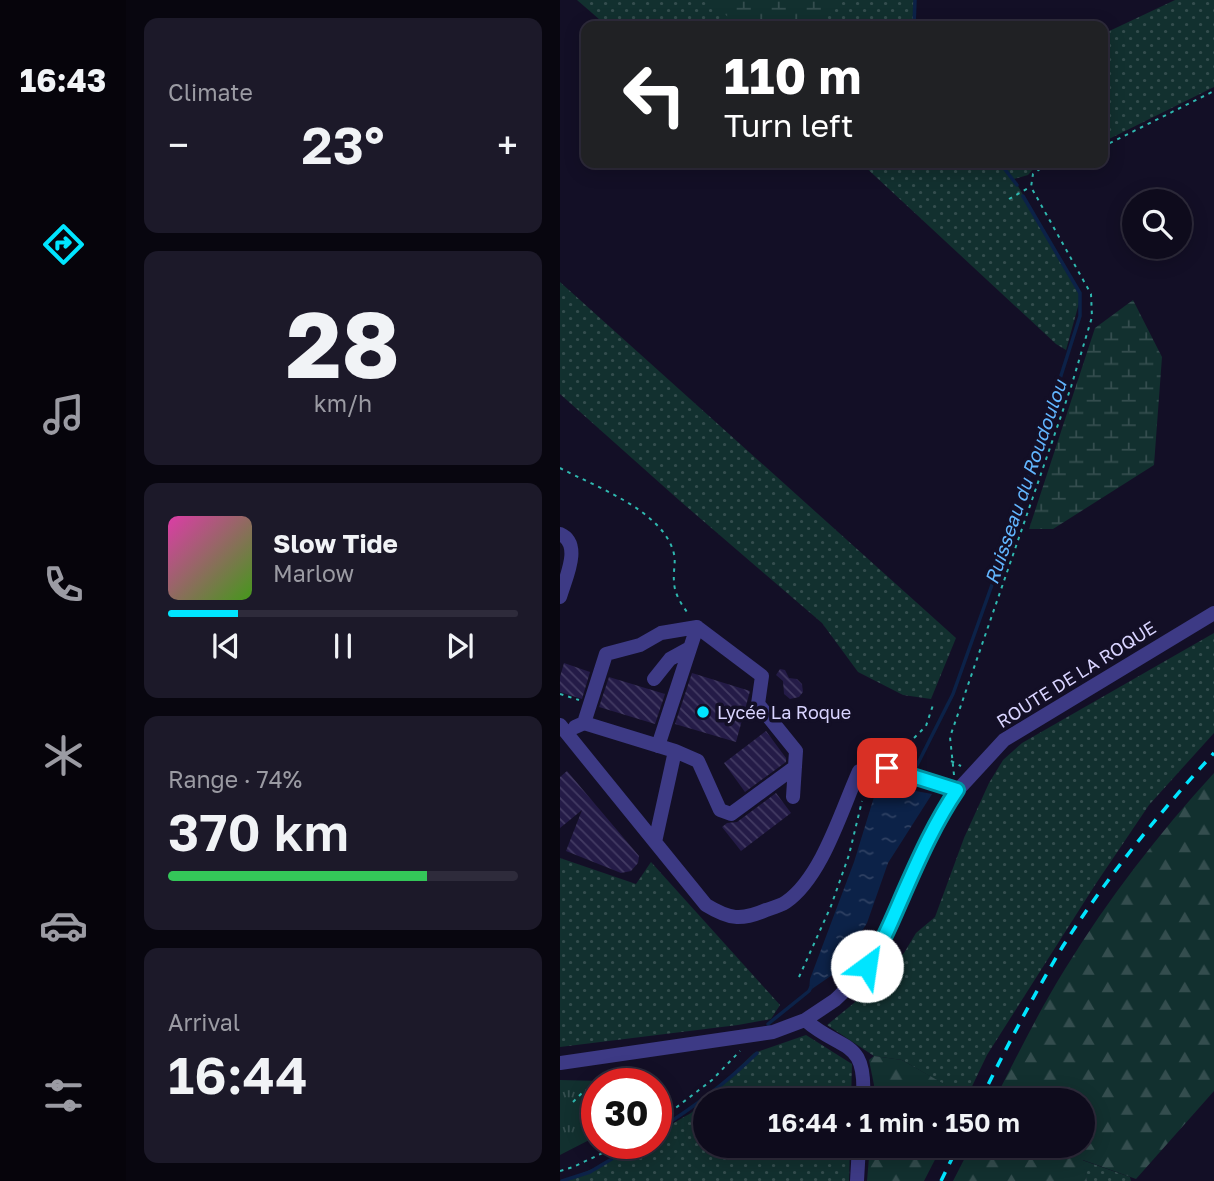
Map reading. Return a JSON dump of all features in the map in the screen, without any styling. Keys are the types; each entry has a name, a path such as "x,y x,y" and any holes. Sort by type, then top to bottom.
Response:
{"street":[{"path":"560,534 566,536 571,545 572,557 560,597"},
{"name":"ROUTE DE LA ROQUE","path":"560,1063 773,1032 805,1020 835,1000 857,979 876,953 935,824 957,790 1004,740 1214,613"},
{"path":"658,746 697,627"},
{"path":"584,723 606,654 640,645 662,633 697,627 762,676 758,704 796,751 793,797"},
{"path":"654,679 670,659 690,648"},
{"path":"795,767 731,814 720,810 698,761 675,751 584,723 562,728 706,905 723,916 747,918 785,902 808,880 823,853 859,771 887,768 957,790"},
{"path":"655,842 675,751"},
{"path":"805,1020 850,1049 859,1058 864,1088"},
{"path":"857,1181 858,1158"}],"path":[{"path":"1108,145 1214,91"},
{"path":"951,761 950,737 1071,387 1092,317 1091,294 1031,187 1033,174 1041,168"},
{"path":"1009,199 1031,187"},
{"path":"560,468 650,518 666,535 674,555 676,595 697,627"},
{"path":"560,694 581,701"},
{"path":"887,768 926,726 933,705"},
{"path":"799,977 836,894 849,855 863,793"},
{"path":"672,1112 712,1080 743,1048"},
{"path":"573,1102 581,1094"},
{"path":"560,1171 587,1159"}],"green space":[{"path":"577,0 915,0 915,21 601,21"},
{"path":"709,0 843,0 824,21 732,21"},
{"path":"1175,0 1214,0 1214,87 1108,140 1108,32"},
{"path":"866,168 1034,168 1028,175 1014,179 1081,296 1066,350 1056,344"},
{"path":"560,282 956,638 931,699 903,695 858,672 822,623 560,394"},
{"path":"1133,300 1162,357 1154,465 1053,529 1029,529 1095,328"},
{"path":"1214,633 1214,733 1149,805 987,1055 971,1088 950,1088 902,1060 874,1056 827,1025 854,1003 875,978 904,953 916,933 935,917 964,838 989,783 1003,760 1022,743"},
{"path":"1214,773 1214,1091 1136,1179 1083,1160 1087,1181 953,1181 965,1158 1095,1158 1095,1088 1001,1088 1065,969 1117,892"},
{"path":"560,858 636,884 651,862 780,1005 771,1019 560,1047"},
{"path":"806,1035 852,1064 851,1088 717,1088 754,1053"},
{"path":"874,1056 902,1060 951,1088 874,1088 869,1060"},
{"path":"560,1080 581,1081 581,1144 560,1155"},
{"path":"693,1111 693,1158 850,1158 849,1181 565,1181 613,1159 672,1159 672,1124"},
{"path":"869,1158 936,1158 924,1181 867,1181"},
{"path":"1082,1160 1130,1177 1131,1181 1087,1181"}],"water":[{"path":"878,784 932,794 888,863 867,923 835,973 809,991 810,979 854,862"}],"building":[{"path":"564,663 590,672 582,699 560,692"},
{"path":"780,669 785,670 789,678 797,679 802,684 803,692 799,697 790,699 784,694 783,681 776,675"},
{"path":"692,673 750,691 736,742 675,724"},
{"path":"609,677 665,694 655,724 599,707"},
{"path":"766,731 786,758 786,762 745,792 724,763"},
{"path":"567,771 639,856 638,863 631,871 621,873 566,851 582,810 560,828 560,777"},
{"path":"776,793 791,813 741,851 722,827 727,823 737,822"}],"waterway":[{"name":"Ruisseau du Roudoulou","path":"914,21 915,0"},
{"name":"Ruisseau du Roudoulou","path":"1004,168 1017,185"},
{"name":"Ruisseau du Roudoulou","path":"914,771 953,694 1013,526 1080,316 1080,293 1023,196"},
{"name":"Ruisseau du Roudoulou","path":"768,1024 811,987"},
{"name":"Ruisseau du Roudoulou","path":"672,1120 709,1095 757,1053"},
{"name":"Ruisseau du Roudoulou","path":"562,1181 590,1172 612,1159"}],"railway":[{"path":"987,1088 1030,1003 1080,920 1134,846 1214,753"},
{"path":"941,1181 952,1158"}],"place":[{"name":"Lycée La Roque","path":"703,712"}],"route":[{"path":"867,966 892,922 935,824 957,790 887,768"}]}
